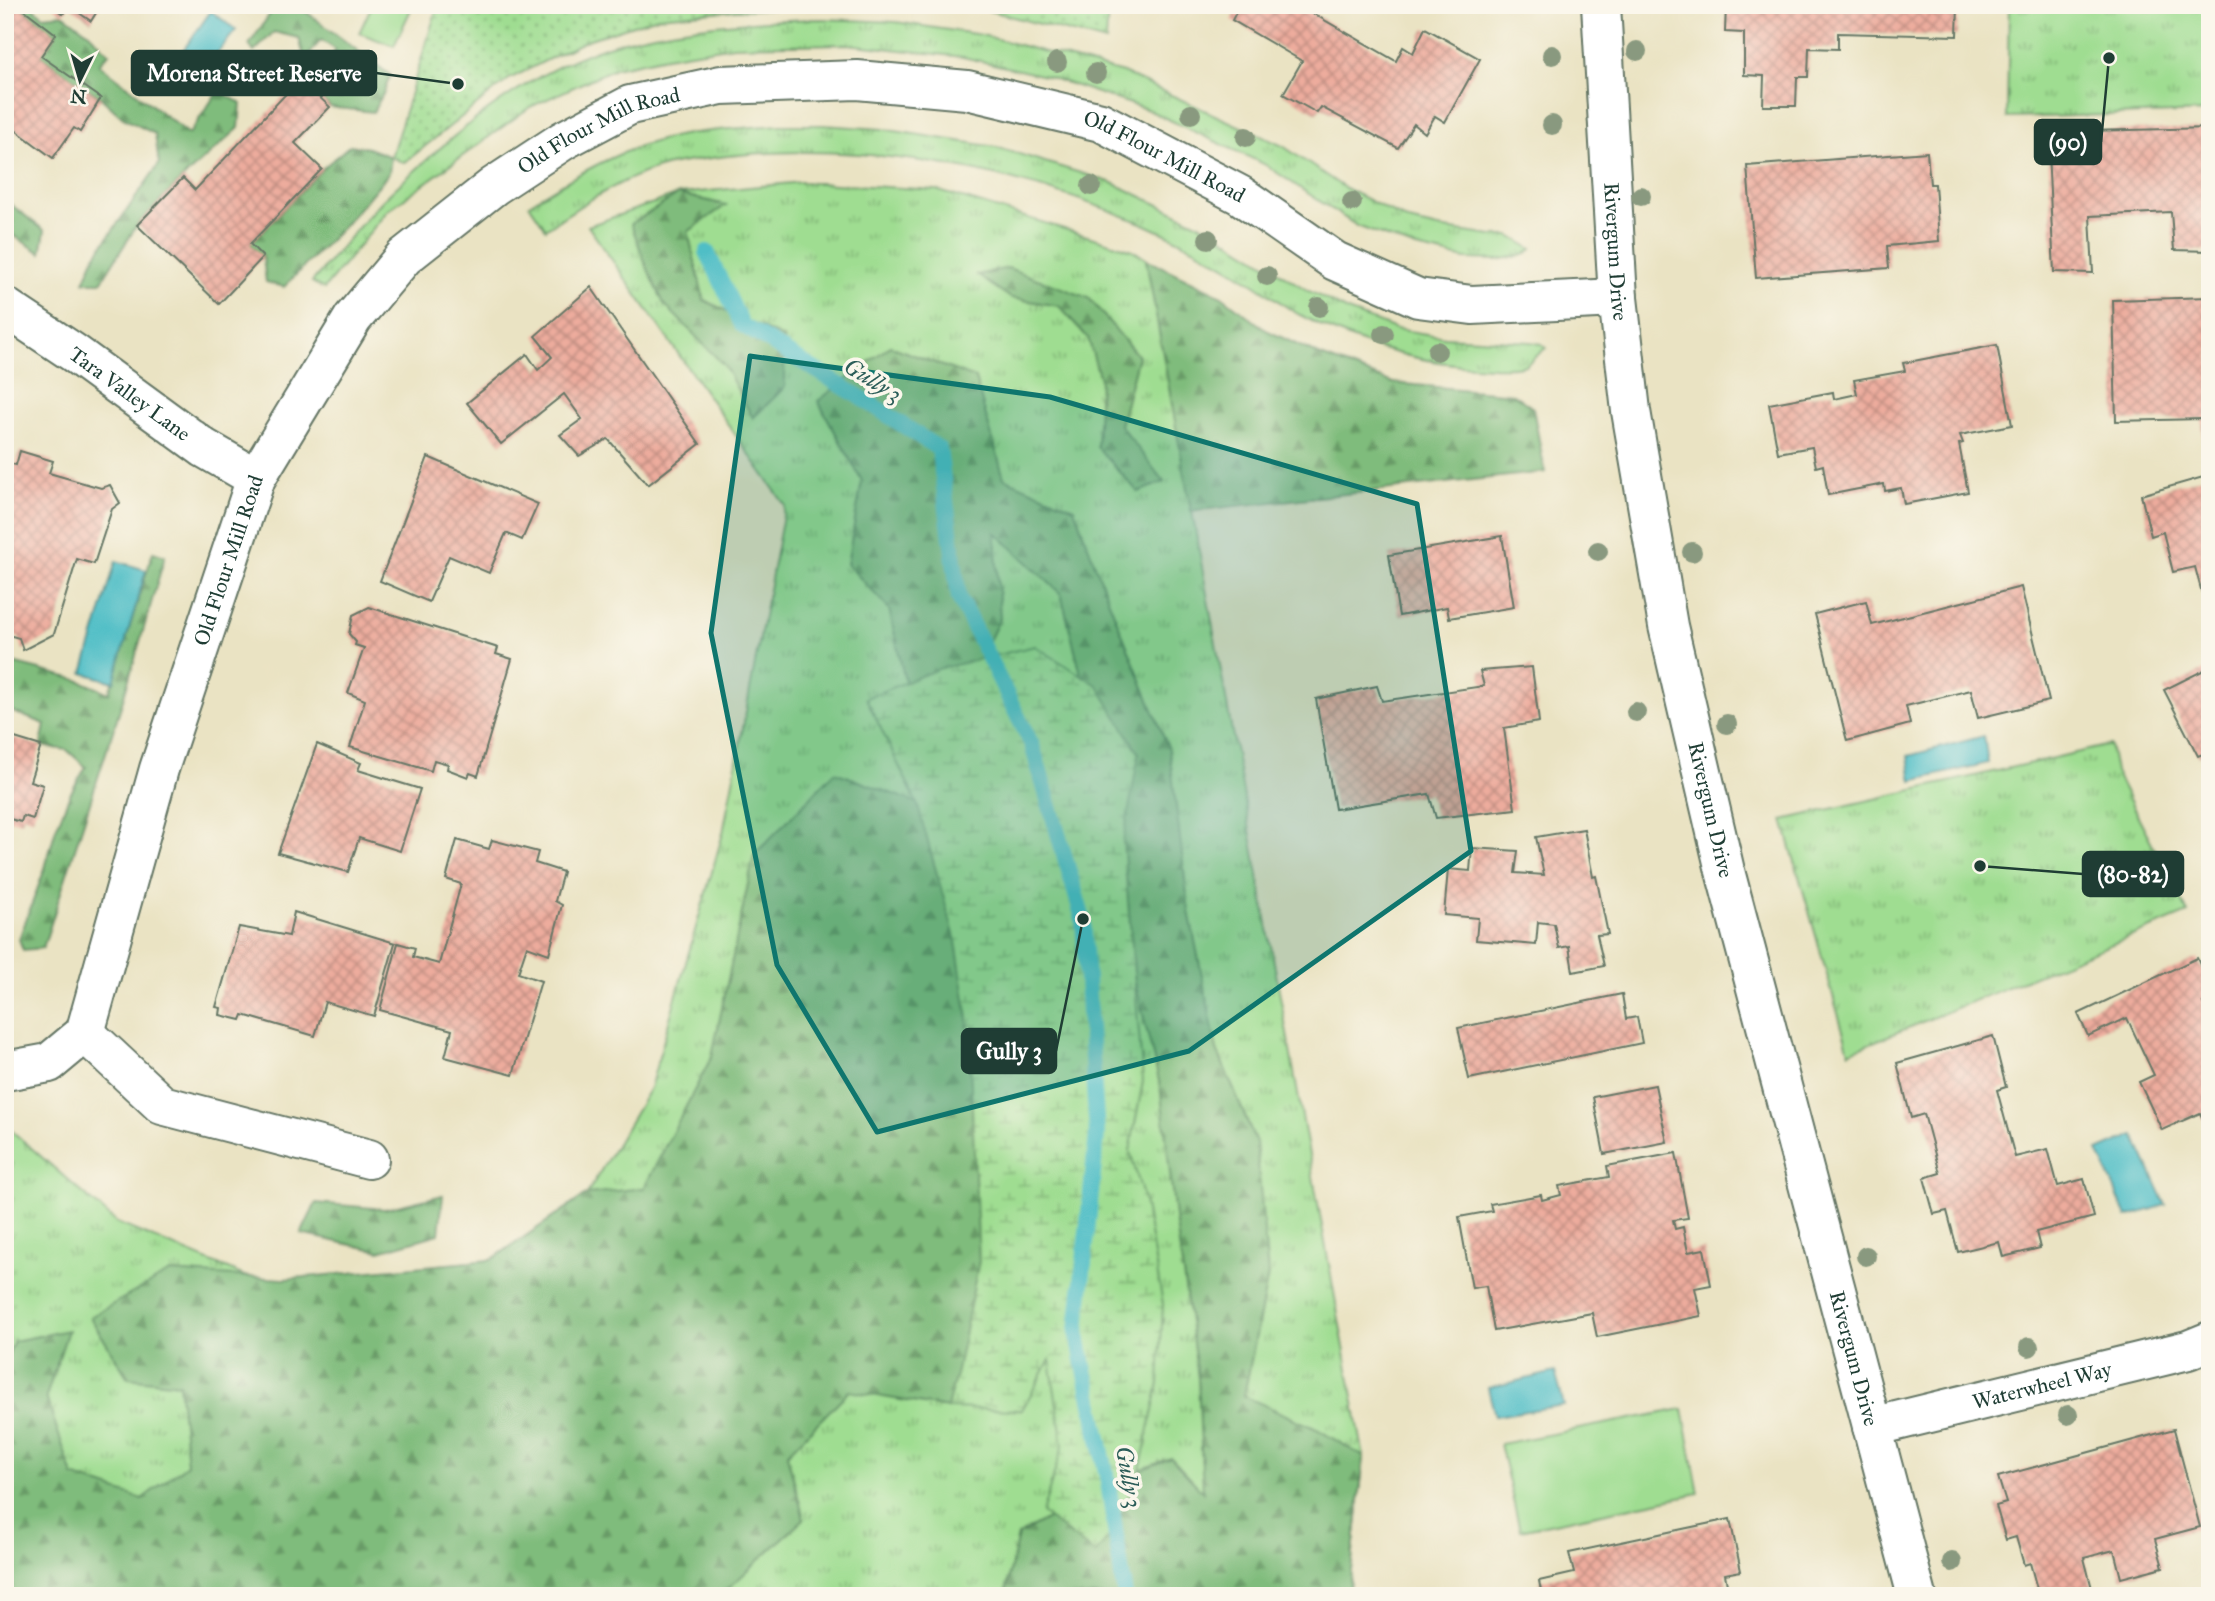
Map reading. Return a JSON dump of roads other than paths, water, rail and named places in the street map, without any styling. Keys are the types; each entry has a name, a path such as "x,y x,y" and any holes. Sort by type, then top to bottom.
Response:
{"street":[{"name":"Rivergum Drive","path":"1601,5 1618,298 1631,411 1668,626 1725,871 1917,1596"},
{"name":"Old Flour Mill Road","path":"85,1033 159,769 256,478 353,318 404,257 494,186 564,140 630,104 721,85 857,80 967,90 1101,122 1240,195 1335,261 1418,298 1472,305 1618,298"},
{"name":"Tara Valley Lane","path":"5,307 74,353 204,448 256,478"},
{"path":"5,1070 49,1063 85,1033 162,1105 369,1159"},
{"name":"Waterwheel Way","path":"1872,1427 2188,1350 2210,1341"}],"water":[{"path":"211,11 236,30 190,87 169,70"},
{"path":"116,561 146,570 114,682 83,673"},
{"path":"1984,736 1988,763 1912,781 1908,756"},
{"path":"2134,1135 2166,1205 2127,1217 2098,1151"},
{"path":"1555,1372 1564,1405 1495,1416 1488,1388"}],"waterway":[{"name":"Gully 3","path":"707,252 742,325 939,449 959,598 1032,745 1083,919 1097,1134 1077,1331 1108,1482 1125,1596"}],"place":[{"name":"(90)","path":"2109,58"},
{"name":"Morena Street Reserve","path":"458,84"},
{"name":"(80-82)","path":"1980,866"},
{"name":"Gully 3","path":"1083,919"}]}
